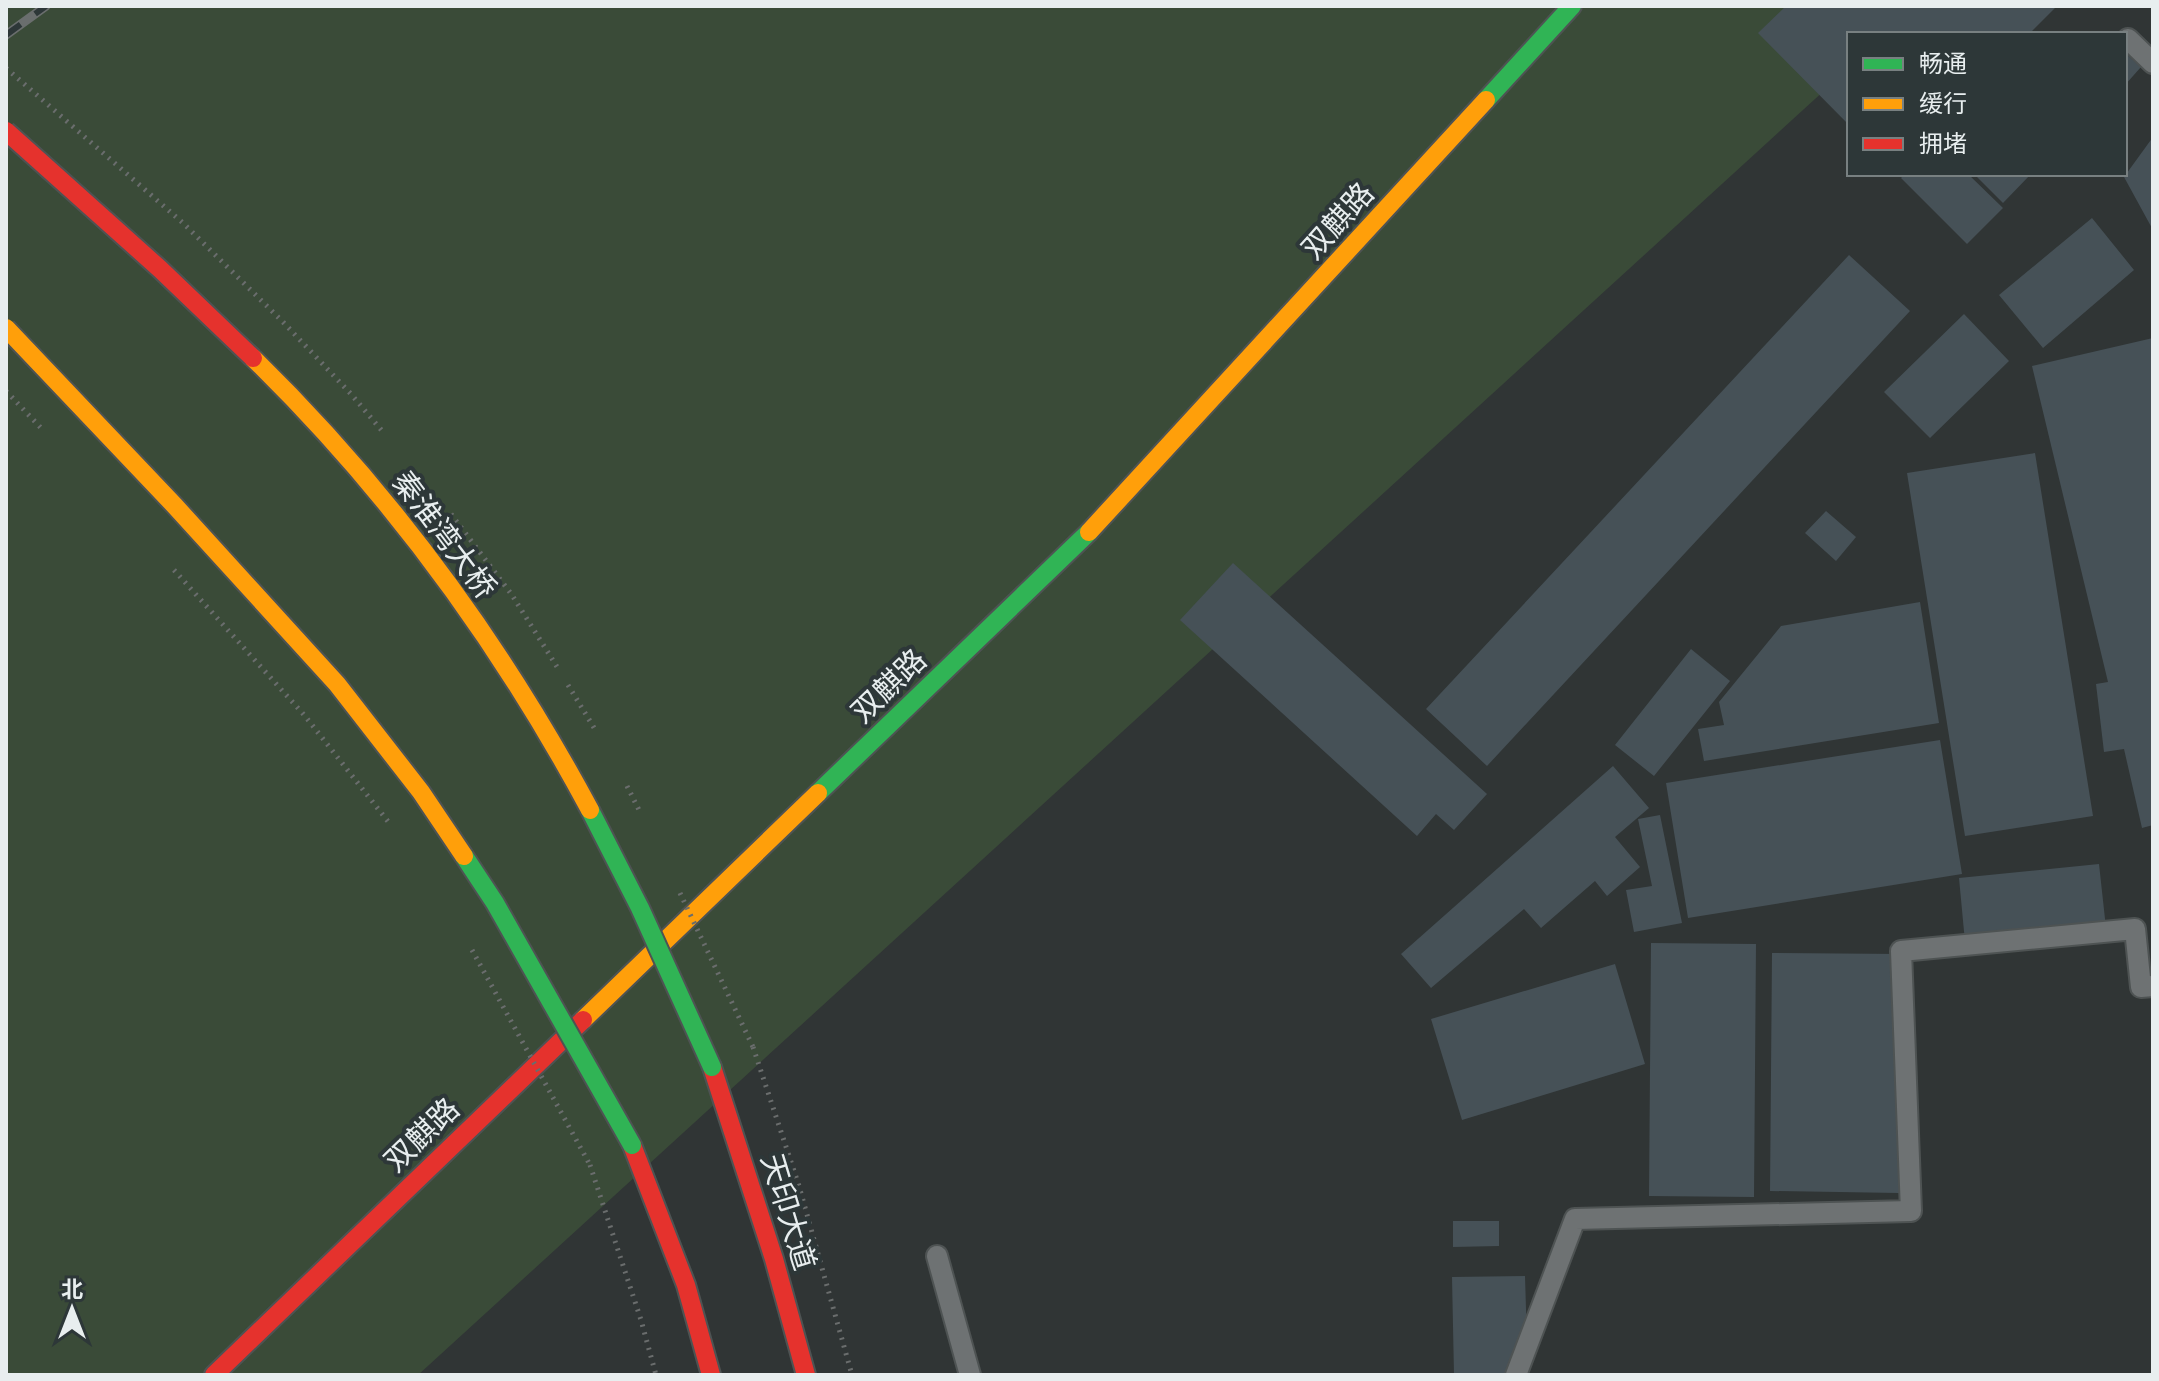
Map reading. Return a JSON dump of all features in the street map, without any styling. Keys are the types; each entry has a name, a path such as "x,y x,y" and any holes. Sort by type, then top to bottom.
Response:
{"main road":[{"name":"双麒路","path":"214,1375 1096,526 1572,6"},
{"name":"秦淮湾大桥","path":"6,131 149,256 249,352 316,421 400,518 475,623 553,743 600,828 712,1067"},
{"path":"6,328 165,495 337,684 421,792 495,903 632,1145 686,1285 711,1375"},
{"name":"天印大道","path":"712,1067 774,1259 806,1375"}],"lane":[{"path":"2128,39 2153,63"},
{"path":"1516,1375 1575,1219 1911,1211 1901,951 2135,929 2141,987 2153,986"},
{"path":"937,1256 970,1375"}],"path":[{"path":"6,391 48,435"},
{"path":"173,568 305,716 396,833"},
{"path":"471,950 590,1165 656,1375"},
{"path":"753,1047 799,1186 852,1375"}],"green space":[{"path":"6,6 1917,6 1847,32 1847,70 418,1375 6,1375"}],"building":[{"path":"1786,6 2057,6 2031,32 1847,32 1847,123 1758,33"},
{"path":"2127,55 2141,67 2127,83"},
{"path":"2153,137 2153,230 2124,177"},
{"path":"1970,176 2003,208 1967,244 1901,178"},
{"path":"1976,176 2029,176 2003,203"},
{"path":"2092,218 2134,270 2043,348 1999,295"},
{"path":"1849,255 1910,311 1487,766 1426,709"},
{"path":"1964,314 2009,361 1930,438 1884,392"},
{"path":"2153,338 2153,825 2142,828 2124,749 2104,752 2096,684 2108,682 2032,366"},
{"path":"2035,453 2093,816 1965,836 1907,473"},
{"path":"1826,511 1856,537 1836,561 1805,533"},
{"path":"1233,563 1487,794 1454,830 1436,814 1417,836 1180,620"},
{"path":"1920,602 1939,723 1704,761 1698,729 1724,725 1719,702 1781,626"},
{"path":"1691,649 1730,681 1654,776 1615,745"},
{"path":"1940,740 1962,874 1688,918 1666,783"},
{"path":"1613,766 1649,808 1615,837 1640,867 1607,896 1595,881 1541,928 1524,909 1431,988 1401,954"},
{"path":"1660,815 1682,923 1634,932 1626,890 1652,886 1638,819"},
{"path":"2099,864 2106,928 1965,942 1959,878"},
{"path":"1651,943 1756,944 1754,1197 1649,1196"},
{"path":"1772,953 1901,954 1899,1193 1770,1191"},
{"path":"1615,964 1645,1064 1462,1120 1431,1019"},
{"path":"1453,1221 1499,1221 1499,1246 1453,1247"},
{"path":"1525,1276 1528,1375 1454,1375 1452,1277"}],"railway":[{"path":"6,35 46,6"}],"traffic: fast":[{"path":"1486,100 1572,6"},
{"path":"818,793 1089,532"},
{"path":"590,810 640,908 712,1067"},
{"path":"464,856 495,903 632,1145"}],"traffic: slow":[{"path":"1089,532 1486,100"},
{"path":"6,328 175,506 337,684 421,792 464,856"},
{"path":"253,358 350,461 439,571 519,688 590,810"},
{"path":"583,1020 818,793"}],"traffic: jam":[{"path":"6,131 160,269 253,358"},
{"path":"214,1375 583,1020"},
{"path":"712,1067 774,1259 806,1375"},
{"path":"632,1145 686,1285 711,1375"}]}
